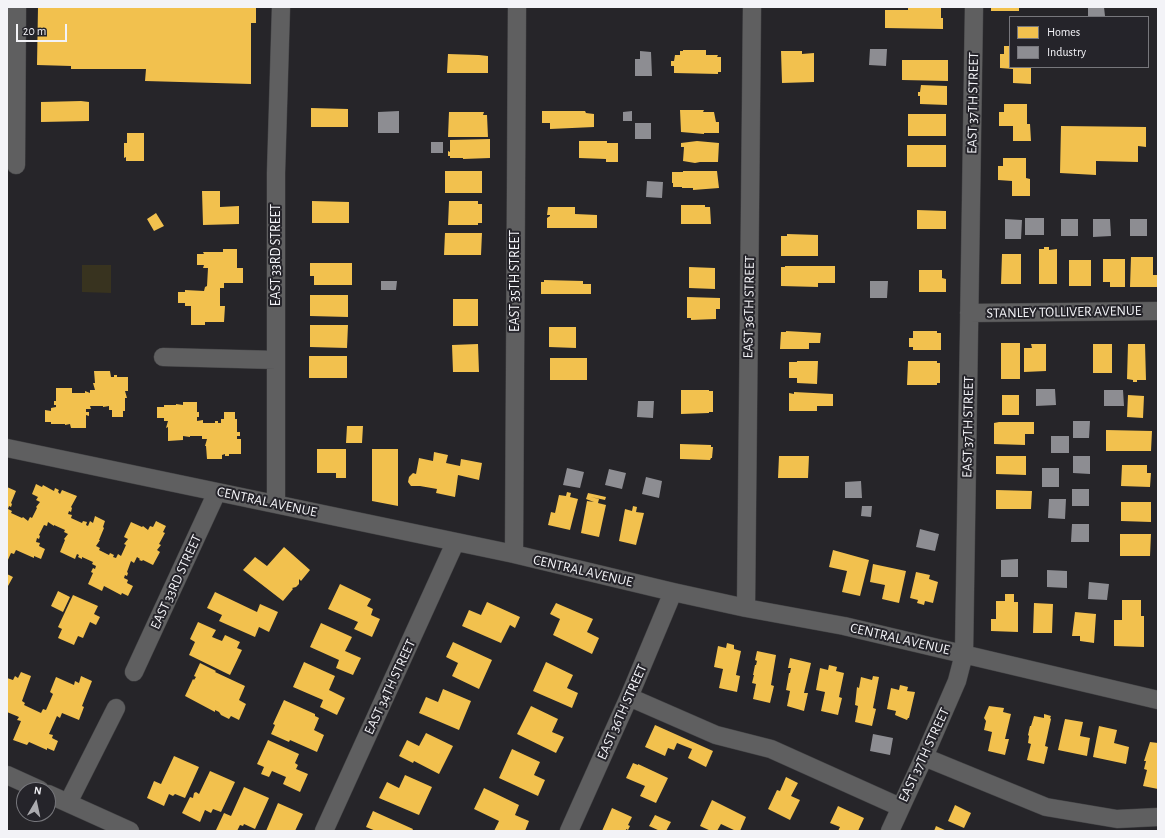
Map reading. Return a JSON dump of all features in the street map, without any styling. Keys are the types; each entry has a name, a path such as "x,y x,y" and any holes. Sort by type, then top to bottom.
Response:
{"street":[{"path":"16,165 17,7"},
{"name":"EAST 33RD STREET","path":"276,504 276,173 281,7"},
{"name":"EAST 35TH STREET","path":"514,554 517,7"},
{"name":"EAST 36TH STREET","path":"746,608 752,7"},
{"name":"EAST 37TH STREET","path":"890,831 957,681 964,654 974,7"},
{"name":"STANLEY TOLLIVER AVENUE","path":"969,313 1158,311"},
{"path":"162,357 276,360"},
{"name":"CENTRAL AVENUE","path":"7,448 514,554 746,608 844,626 1158,700"},
{"name":"EAST 33RD STREET","path":"134,672 217,492"},
{"name":"EAST 34TH STREET","path":"324,831 456,543"},
{"name":"EAST 36TH STREET","path":"569,831 629,697 673,592"},
{"path":"629,697 716,735 771,749 900,807"},
{"path":"68,803 116,708"},
{"path":"924,757 1046,807 1117,819 1158,817"},
{"path":"7,775 22,782"},
{"path":"56,798 130,831"}],"shaded area":[{"path":"82,265 111,265 111,293 82,292"}],"building: Homes":[{"path":"38,7 256,7 256,23 251,23 251,84 145,81 146,69 71,69 71,66 37,65"},
{"path":"908,7 941,7 943,29 885,28 885,10 908,10"},
{"path":"991,7 1019,7 1019,11 991,11"},
{"path":"1004,46 1009,46 1009,68 1031,68 1031,84 1013,83 1013,69 1000,68 1000,54 1004,54"},
{"path":"706,50 706,55 718,55 717,57 721,57 721,72 718,72 718,74 674,73 674,66 671,66 671,61 674,61 675,55 680,55 680,51"},
{"path":"781,51 802,51 802,54 814,53 814,82 782,83"},
{"path":"448,54 488,56 488,73 447,73"},
{"path":"902,60 948,60 948,81 902,80"},
{"path":"921,85 947,86 947,105 920,104 920,96 918,96 918,92 920,92"},
{"path":"41,102 89,102 89,121 41,122"},
{"path":"1004,104 1027,104 1027,124 1030,124 1031,141 1013,141 1013,126 999,126 999,112 1004,112"},
{"path":"311,108 348,109 348,127 311,127"},
{"path":"680,110 704,110 703,112 714,112 716,122 719,122 719,133 704,134 681,132"},
{"path":"542,111 585,111 586,113 594,114 594,127 550,129 550,123 542,123"},
{"path":"449,112 484,112 483,115 487,115 488,137 448,137"},
{"path":"908,114 946,114 946,136 908,136"},
{"path":"1061,126 1146,127 1146,147 1138,146 1138,162 1096,161 1096,175 1060,173"},
{"path":"127,133 144,133 144,161 126,161 126,157 124,158 124,143 127,143"},
{"path":"490,139 490,158 463,159 450,158 450,156 448,156 448,151 450,152 450,140"},
{"path":"579,141 607,141 607,143 618,143 618,162 606,162 606,159 579,158"},
{"path":"697,141 719,143 718,162 695,163 683,161 684,147 681,147 681,143"},
{"path":"907,145 946,145 946,167 907,167"},
{"path":"1003,158 1026,158 1026,178 1030,179 1030,196 1012,196 1012,181 998,180 998,166 1003,166"},
{"path":"445,171 482,171 482,193 445,193"},
{"path":"717,171 719,188 693,190 693,188 673,187 672,172"},
{"path":"202,191 220,191 220,207 239,206 239,224 203,225"},
{"path":"312,201 349,202 349,223 312,223"},
{"path":"449,201 478,201 478,204 482,204 482,223 478,223 478,225 448,225"},
{"path":"681,205 705,205 705,207 710,207 711,224 681,224"},
{"path":"548,207 575,207 575,214 597,215 597,228 547,228 547,218 550,216 547,215"},
{"path":"917,210 946,211 946,229 917,229"},
{"path":"156,213 164,226 154,231 147,219"},
{"path":"445,233 482,233 481,255 444,255"},
{"path":"787,234 818,235 818,256 781,256 781,236 787,236"},
{"path":"1044,247 1049,247 1049,250 1057,249 1057,284 1039,284 1039,249 1044,249"},
{"path":"223,249 237,249 237,268 243,268 243,283 224,283 224,288 220,288 220,306 225,306 224,322 205,322 205,325 191,325 191,306 185,306 185,303 178,303 178,292 185,292 185,290 204,291 205,287 207,286 208,268 203,268 204,265 197,265 197,254 204,254 203,252 223,252"},
{"path":"1002,254 1021,254 1021,284 1001,284"},
{"path":"1131,257 1153,257 1153,275 1157,275 1157,287 1130,287"},
{"path":"1103,259 1125,259 1125,287 1110,287 1110,282 1103,282"},
{"path":"1069,260 1091,260 1091,286 1069,286"},
{"path":"310,263 352,263 352,285 314,285 314,276 310,276"},
{"path":"835,266 835,283 818,283 818,287 781,286 781,267"},
{"path":"689,267 715,268 715,289 689,288"},
{"path":"919,270 942,270 942,278 946,279 946,292 919,292"},
{"path":"544,280 583,281 583,284 591,284 591,294 541,294 541,282 544,282"},
{"path":"310,295 348,295 348,317 310,316"},
{"path":"687,297 720,298 720,309 716,309 716,319 691,320 691,318 687,318"},
{"path":"453,299 478,299 478,326 453,326"},
{"path":"310,325 348,325 347,348 310,347"},
{"path":"549,327 576,327 576,348 549,347"},
{"path":"913,331 937,331 937,333 941,333 941,350 913,350 913,347 909,347 909,338 913,338"},
{"path":"781,332 821,333 820,343 809,343 809,349 780,349"},
{"path":"1001,343 1020,343 1020,379 1001,379"},
{"path":"478,344 479,372 453,372 452,345"},
{"path":"1031,344 1046,344 1046,371 1024,372 1024,348 1032,348"},
{"path":"1093,344 1112,344 1112,373 1093,373"},
{"path":"1128,344 1145,344 1146,380 1137,380 1137,382 1133,382 1133,380 1127,379"},
{"path":"309,356 347,356 347,378 309,378"},
{"path":"550,358 587,358 587,380 550,380"},
{"path":"818,361 817,384 797,383 797,378 789,378 789,362"},
{"path":"908,361 937,361 937,363 940,363 940,383 937,383 937,385 907,385"},
{"path":"94,371 110,371 111,377 117,375 117,377 128,377 128,391 125,391 127,398 125,398 125,411 123,411 123,417 112,417 112,410 109,410 109,406 90,406 91,409 86,409 86,412 89,412 89,416 86,415 86,428 71,428 70,424 51,424 51,422 45,422 45,410 51,411 51,408 56,407 56,405 54,405 54,401 56,401 56,388 72,388 72,393 85,393 85,391 90,393 90,390 95,390 93,383 95,383"},
{"path":"681,390 713,391 713,412 681,414"},
{"path":"794,392 833,394 833,406 817,406 817,411 789,411 789,393 794,394"},
{"path":"1002,395 1019,395 1019,415 1002,415"},
{"path":"1128,395 1144,396 1143,418 1127,417"},
{"path":"183,402 197,402 197,412 199,412 199,417 197,417 197,421 203,420 203,423 215,423 215,421 218,421 218,423 221,423 221,419 224,419 224,412 235,412 235,419 237,419 237,432 240,432 240,436 237,436 237,439 241,439 241,454 229,454 229,456 225,456 225,454 222,455 222,459 207,459 205,446 207,439 202,439 202,436 183,436 183,440 168,441 168,427 166,428 168,421 164,421 164,418 157,418 157,407 176,404 183,405"},
{"path":"1034,422 1034,434 1025,434 1025,445 994,444 994,423"},
{"path":"347,426 363,426 362,443 346,443"},
{"path":"1106,430 1152,431 1151,451 1106,451"},
{"path":"680,444 711,445 711,447 713,447 712,458 710,460 680,459"},
{"path":"317,449 346,449 346,478 336,478 336,473 317,473"},
{"path":"372,449 398,449 398,506 372,501"},
{"path":"434,452 448,455 446,463 460,466 461,459 482,463 479,480 458,475 455,497 436,493 437,489 411,486 408,482 409,477 413,473 416,474 419,458 433,461"},
{"path":"779,456 809,456 808,478 778,478"},
{"path":"996,456 1026,456 1026,475 996,474"},
{"path":"1122,465 1147,465 1147,473 1151,473 1150,487 1121,486"},
{"path":"36,484 42,487 43,485 54,491 55,488 59,490 58,492 60,494 62,490 77,496 71,507 71,512 69,511 68,514 72,515 71,518 82,523 83,521 87,522 86,525 88,526 90,521 93,523 95,516 105,521 100,540 96,546 100,548 99,550 109,555 110,553 116,558 118,554 121,556 126,545 124,544 128,539 124,537 131,522 142,527 143,526 148,530 150,526 153,527 156,521 166,526 163,532 165,533 159,544 161,545 157,550 160,552 153,565 143,560 139,560 140,559 137,557 134,563 131,561 127,576 125,575 124,578 128,580 127,583 133,586 128,596 122,593 121,595 104,586 102,591 88,584 93,573 91,572 96,566 92,564 93,562 82,557 82,559 78,557 79,555 77,554 75,559 60,552 65,540 64,539 68,534 64,532 65,530 48,522 47,526 44,525 39,535 39,539 37,538 36,542 40,543 39,546 45,549 41,559 34,556 34,558 16,550 14,554 11,553 7,562 7,487 16,491 11,507 9,506 8,509 12,511 11,513 22,518 23,517 28,521 30,517 32,518 37,508 36,507 40,502 36,500 38,497 32,494"},
{"path":"996,490 1032,491 1031,509 996,509"},
{"path":"567,492 571,493 570,497 578,499 570,530 548,525 551,512 555,513 559,495 566,496"},
{"path":"588,493 606,497 605,500 591,497 599,499 598,503 606,505 599,537 581,533 587,501 594,502 586,499"},
{"path":"1121,502 1151,502 1151,522 1121,521"},
{"path":"633,506 637,507 636,512 644,513 636,545 619,541 625,509 632,511"},
{"path":"1120,534 1151,534 1150,556 1120,556"},
{"path":"284,547 310,570 301,581 299,579 299,584 292,588 293,589 283,601 243,570 255,557 267,566"},
{"path":"833,550 869,560 860,596 842,592 847,571 829,567"},
{"path":"873,564 906,571 899,603 882,599 885,585 870,582"},
{"path":"916,572 930,575 929,579 938,582 933,603 925,601 924,605 917,603 918,600 910,598"},
{"path":"7,574 13,577 8,586 7,586"},
{"path":"340,584 371,599 367,606 373,609 371,615 380,619 372,637 354,629 358,622 328,609"},
{"path":"58,591 70,597 63,612 51,606"},
{"path":"215,592 257,612 260,604 278,612 269,632 259,627 255,637 219,621 222,615 207,608"},
{"path":"1005,594 1014,594 1014,602 1018,602 1018,632 991,631 991,619 996,619 996,601 1005,601"},
{"path":"73,595 98,606 94,614 100,617 96,625 90,622 83,638 78,636 74,645 58,638 62,629 58,627"},
{"path":"1122,600 1141,600 1141,616 1144,616 1144,647 1114,646 1114,620 1122,620"},
{"path":"487,602 520,617 515,628 510,625 501,643 462,626 469,610 481,615"},
{"path":"556,603 593,619 587,632 599,638 592,654 553,635 560,619 550,614"},
{"path":"1034,603 1053,604 1052,633 1033,633"},
{"path":"1075,612 1096,614 1094,643 1080,641 1080,636 1072,636"},
{"path":"198,622 216,630 212,637 222,641 225,635 240,642 237,648 242,650 230,675 189,655 195,642 190,639"},
{"path":"321,623 352,637 345,651 361,658 353,675 336,668 339,660 310,647"},
{"path":"453,642 492,660 479,689 452,676 458,663 446,657"},
{"path":"727,643 734,645 734,649 741,651 736,675 740,676 737,692 719,688 723,669 714,667 718,646 726,648"},
{"path":"757,651 776,655 771,685 774,686 770,703 753,699 756,684 752,683 757,661 755,660"},
{"path":"790,658 811,663 804,693 808,693 804,711 787,706 790,691 786,690 791,668 788,668"},
{"path":"304,662 335,676 329,690 345,698 337,715 320,707 323,700 293,687"},
{"path":"546,662 573,675 567,688 578,693 572,708 533,691"},
{"path":"200,663 245,686 239,700 246,704 239,720 231,716 229,719 221,715 219,712 215,710 215,712 185,696 193,679 194,680 196,677 194,676"},
{"path":"829,665 837,667 836,671 844,673 839,697 842,698 838,715 821,711 825,692 816,690 820,668 828,670"},
{"path":"21,672 31,676 22,701 25,703 24,705 41,713 43,709 46,710 53,694 50,692 56,677 74,685 75,681 79,683 81,676 92,681 82,706 84,707 79,720 62,713 60,718 57,716 49,734 53,735 52,738 58,741 54,751 47,748 47,750 29,742 27,745 13,740 21,721 17,720 19,717 7,712 7,678 13,680 15,676 18,678"},
{"path":"873,676 879,677 873,708 876,709 872,726 855,722 858,706 855,705 857,687 859,688 861,677 872,680"},
{"path":"900,685 908,687 907,691 915,692 909,718 907,720 895,715 896,711 887,709 891,688 899,690"},
{"path":"443,689 471,701 459,730 419,713 426,697 438,702"},
{"path":"284,700 315,714 315,716 319,718 314,730 324,735 317,752 290,740 289,742 271,734 275,725 273,724"},
{"path":"531,706 558,719 552,732 564,737 556,753 517,734"},
{"path":"989,706 1004,708 1003,712 1011,714 1005,739 1009,739 1005,755 988,751 992,732 984,730 986,721 984,718"},
{"path":"1044,714 1051,716 1051,719 1045,746 1048,747 1044,764 1027,760 1031,744 1028,743 1030,726 1034,716 1044,718"},
{"path":"1065,719 1083,722 1080,736 1090,738 1087,756 1058,750"},
{"path":"655,725 713,751 706,767 688,758 692,749 677,743 674,750 668,748 665,756 645,747"},
{"path":"1099,726 1117,730 1114,743 1129,747 1126,764 1093,757"},
{"path":"426,733 453,746 439,774 414,761 413,763 399,756 407,740 419,746"},
{"path":"268,740 299,754 295,763 298,765 296,769 308,774 300,792 283,784 286,777 272,771 269,777 261,774 264,767 257,764"},
{"path":"1150,742 1158,743 1158,789 1143,786 1147,770 1144,769 1146,761 1144,761"},
{"path":"512,749 540,762 534,775 545,780 538,796 499,778"},
{"path":"174,756 199,767 185,798 175,794 173,796 169,794 164,806 147,798 154,781 161,784"},
{"path":"633,763 668,778 656,803 640,796 645,786 626,778"},
{"path":"210,771 235,782 221,812 213,809 211,813 205,810 200,822 182,813 190,797 193,798 194,793 196,792 199,794"},
{"path":"405,775 432,787 419,815 379,798 387,782 399,788"},
{"path":"786,777 798,783 791,796 800,800 790,820 768,809 777,790 780,791"},
{"path":"244,787 269,798 255,829 244,824 243,826 240,825 237,831 216,830 224,813 231,816"},
{"path":"484,788 519,805 515,815 529,821 525,831 494,831 499,821 474,809"},
{"path":"712,800 746,817 740,831 736,831 721,824 717,831 711,831 700,826"},
{"path":"278,803 303,814 295,831 266,831"},
{"path":"955,805 971,813 964,828 948,821"},
{"path":"838,806 864,818 858,831 838,831 840,827 830,823"},
{"path":"612,808 632,817 628,825 630,826 628,830 602,831"},
{"path":"373,811 413,829 412,831 376,831 366,827"},
{"path":"655,815 671,822 666,831 660,831 649,826"},
{"path":"936,826 947,831 934,831"}],"building: Industry":[{"path":"1088,7 1104,7 1105,16 1088,16"},
{"path":"870,49 887,49 886,66 869,65"},
{"path":"640,51 651,52 652,76 635,76 635,59 640,59"},
{"path":"399,111 399,133 378,133 378,112"},
{"path":"632,111 632,121 623,121 623,112"},
{"path":"635,123 651,123 651,139 635,139"},
{"path":"431,142 443,142 443,153 431,153"},
{"path":"647,181 663,182 662,198 646,197"},
{"path":"1025,218 1044,218 1044,235 1025,235"},
{"path":"1005,219 1022,220 1021,239 1005,239"},
{"path":"1061,219 1078,219 1078,236 1061,236"},
{"path":"1093,219 1110,219 1111,236 1093,237"},
{"path":"1130,219 1147,219 1147,236 1130,236"},
{"path":"381,281 397,281 396,290 381,290"},
{"path":"870,281 888,281 887,298 870,298"},
{"path":"1036,389 1055,389 1056,405 1036,406"},
{"path":"1104,390 1123,390 1124,406 1104,406"},
{"path":"638,401 654,401 653,418 637,417"},
{"path":"1073,421 1090,421 1089,438 1073,438"},
{"path":"1051,436 1069,436 1069,453 1051,453"},
{"path":"1073,456 1090,456 1090,474 1073,473"},
{"path":"567,468 584,472 580,488 563,485"},
{"path":"1042,468 1059,468 1059,487 1042,487"},
{"path":"609,469 626,473 622,489 605,485"},
{"path":"646,477 662,481 659,498 642,494"},
{"path":"861,481 862,498 845,498 845,482"},
{"path":"1072,489 1089,489 1089,506 1072,506"},
{"path":"1049,499 1066,499 1065,519 1048,518"},
{"path":"862,506 872,506 871,517 861,516"},
{"path":"1072,524 1089,524 1089,542 1071,542"},
{"path":"920,529 939,534 935,551 916,547"},
{"path":"1018,559 1018,577 1001,577 1001,560"},
{"path":"1047,570 1067,571 1067,588 1047,587"},
{"path":"1089,582 1109,584 1107,600 1088,599"},
{"path":"873,734 893,738 890,755 870,751"}]}
